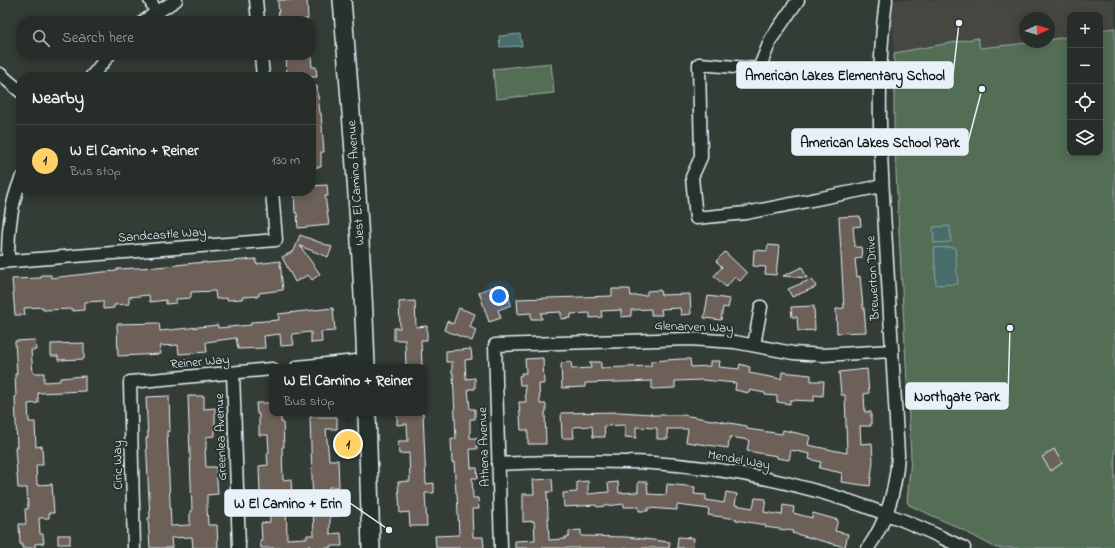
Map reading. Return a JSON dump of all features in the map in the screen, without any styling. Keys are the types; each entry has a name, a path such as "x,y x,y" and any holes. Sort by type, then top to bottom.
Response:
{"main road":[{"name":"West El Camino Avenue","path":"342,0 363,287 366,364"},
{"path":"367,416 371,548"}],"street":[{"path":"150,0 156,12"},
{"path":"151,16 176,0"},
{"path":"256,0 258,16"},
{"path":"798,0 772,39 759,69 699,64 701,157 692,177 696,218 746,213 882,186"},
{"name":"Brewerton Drive","path":"868,548 887,514 894,489 898,454 882,186 880,119 880,72 886,0"},
{"path":"95,72 105,60"},
{"path":"261,60 263,72"},
{"path":"0,74 16,88"},
{"path":"4,261 13,202 16,193"},
{"name":"Sandcastle Way","path":"4,261 276,240 272,196"},
{"path":"754,345 761,307"},
{"name":"Glenarven Way","path":"495,345 689,339 754,345 793,352 823,355 892,351"},
{"name":"Athena Avenue","path":"495,345 501,548"},
{"name":"Reiner Way","path":"130,382 269,369"},
{"name":"Greenlea Avenue","path":"233,373 239,548"},
{"name":"Ciric Way","path":"130,382 134,548"},
{"name":"Mendel Way","path":"498,464 611,461 653,463 717,470 779,481 834,496 887,514 964,548"}],"shaded area":[{"path":"891,0 1115,0 1115,28 1103,30 1103,12 1067,12 1067,37 1055,39 1055,12 1019,12 1019,44 980,48 977,38 894,53"}],"green space":[{"path":"1115,28 1115,548 996,548 957,527 909,505 907,502 911,458 894,125 894,53 978,38 980,48 1019,44 1019,48 1055,48 1055,39 1067,37 1067,156 1103,156 1103,30"},
{"path":"551,63 554,93 496,99 493,69"}],"water":[{"path":"520,34 522,46 500,47 499,36"},
{"path":"950,226 951,242 934,243 933,227"},
{"path":"955,247 958,284 936,285 934,248"}],"building":[{"path":"278,0 307,0 308,16 279,16"},
{"path":"286,60 311,60 312,67 316,67 317,77 316,72 287,72"},
{"path":"316,86 321,113 324,152 321,152 321,167 316,168"},
{"path":"327,185 328,196 325,196 329,225 298,228 297,213 295,213 294,196 316,196 316,186"},
{"path":"860,216 861,226 853,227 855,247 861,247 862,258 855,259 857,277 860,276 866,332 837,333 836,309 844,308 839,217"},
{"path":"300,235 332,247 328,257 300,246 320,274 312,280 308,275 295,282 282,257 294,251"},
{"path":"768,245 779,246 776,275 765,274 766,267 753,266 754,250 767,251"},
{"path":"725,252 747,273 740,281 735,277 726,287 714,276 722,267 716,261"},
{"path":"256,259 256,264 280,261 283,290 259,293 259,296 227,300 227,298 216,299 215,291 191,292 191,298 176,299 176,303 166,304 166,300 150,302 149,295 129,297 129,304 114,305 114,308 103,309 103,301 84,302 84,310 43,310 43,307 24,308 25,315 15,315 12,279 41,278 41,275 51,275 51,278 117,271 117,269"},
{"path":"802,267 807,278 783,276"},
{"path":"812,279 816,287 792,297 788,289"},
{"path":"492,287 494,293 506,289 511,305 498,310 501,318 489,322 479,292"},
{"path":"612,289 630,289 631,296 647,295 647,291 660,290 661,295 690,294 691,314 681,315 680,308 661,309 662,315 651,315 651,309 631,310 631,316 621,317 621,310 601,311 602,317 590,318 590,313 571,314 571,318 561,319 561,312 541,313 542,319 531,319 531,313 518,314 517,299 612,296"},
{"path":"708,296 730,299 728,308 723,307 721,320 704,318"},
{"path":"415,301 416,327 427,326 427,340 421,340 422,364 406,364 405,340 394,340 394,328 400,328 399,302"},
{"path":"814,306 815,330 798,331 797,317 792,317 791,307"},
{"path":"333,308 335,331 321,332 322,342 311,343 311,332 292,334 294,345 281,346 280,334 264,336 265,348 238,349 236,338 206,342 207,352 179,354 178,345 160,346 161,354 118,356 117,324 159,323 160,331 218,325 218,328 251,325 251,322 279,320 278,314"},
{"path":"459,308 475,314 470,327 476,330 472,341 444,330 447,321 453,324"},
{"path":"35,340 36,350 31,350 33,373 44,373 44,382 60,381 60,378 85,376 85,391 38,393 38,403 28,404 29,422 35,422 36,447 42,446 43,465 36,465 37,485 52,484 54,513 49,513 49,518 39,518 40,534 43,534 44,543 35,544 35,548 22,548 22,544 20,544 19,524 26,524 25,509 28,509 27,488 18,488 15,447 17,447 15,374 17,374 15,341"},
{"path":"84,343 84,359 58,360 58,356 51,356 51,344"},
{"path":"471,349 472,359 465,360 466,379 475,378 475,389 468,389 470,409 475,409 475,419 470,419 470,438 477,438 477,449 470,449 471,468 477,468 478,478 472,478 473,498 478,498 479,509 472,509 473,537 483,537 484,548 436,548 435,536 459,535 457,493 454,462 452,463 451,439 456,439 453,373 452,362 446,362 446,351"},
{"path":"543,358 544,384 539,384 540,404 546,404 546,444 528,444 528,430 521,430 519,402 526,402 525,385 520,385 519,376 522,375 521,373 526,373 525,359"},
{"path":"690,359 691,367 710,366 710,361 720,361 719,367 739,369 740,364 750,367 749,373 781,379 782,372 811,375 811,381 824,381 823,396 814,395 814,401 790,400 790,404 777,402 777,396 765,395 765,393 750,390 749,393 735,390 736,383 703,380 675,381 675,388 652,389 652,381 585,383 585,387 562,388 561,363 571,362 572,369 591,368 590,362 601,362 601,368 651,366 651,361"},
{"path":"867,369 869,393 864,394 865,412 871,412 871,426 860,426 861,444 872,443 873,461 870,486 841,482 842,473 819,468 821,462 809,459 810,454 791,450 789,460 777,458 777,456 747,451 749,440 730,437 728,448 686,442 688,429 667,429 668,439 657,439 657,428 636,427 636,438 625,437 625,425 604,426 605,437 593,437 592,426 573,427 574,438 562,438 561,413 619,412 652,415 683,415 747,426 747,429 782,434 783,430 810,436 808,445 847,453 845,395 841,395 839,372"},
{"path":"169,396 170,431 167,431 171,526 190,525 190,512 192,512 188,396 204,396 204,409 215,408 215,436 206,437 205,450 206,467 216,467 218,494 207,495 207,508 208,525 217,525 218,548 193,548 192,537 171,538 172,548 150,548 148,518 150,518 146,438 148,438 146,397"},
{"path":"256,403 269,403 269,416 281,416 281,422 283,422 283,480 291,479 292,498 286,498 287,539 307,538 307,535 314,535 310,417 337,417 337,429 326,429 329,460 338,460 339,487 329,487 329,504 340,503 340,516 330,516 330,534 341,533 342,546 330,546 330,548 310,548 310,546 292,547 293,548 261,548 261,523 270,522 269,492 260,493 259,466 268,465 267,453 269,453 268,435 259,435 259,414 257,414"},
{"path":"397,416 423,416 426,484 434,483 434,493 425,493 427,526 410,526 409,512 400,513 398,482 410,481 409,453 399,454 398,441 408,441 407,424 397,425"},
{"path":"1054,449 1062,463 1051,471 1042,457"},
{"path":"552,479 553,492 547,492 549,540 565,539 565,537 569,537 569,531 581,530 581,536 626,537 670,542 669,548 515,548 515,541 535,540 534,521 523,522 523,494 534,494 533,480"},
{"path":"588,481 588,494 609,492 608,483 618,482 619,493 638,492 638,482 647,482 648,494 666,495 667,484 695,487 694,494 706,495 706,500 724,503 726,492 737,494 735,505 753,508 755,498 766,499 764,512 782,515 783,505 794,507 793,513 812,518 813,513 838,520 835,531 848,534 845,547 792,533 793,531 765,527 765,525 736,520 737,519 708,515 709,509 677,505 677,510 648,508 648,511 639,511 639,507 624,507 624,504 597,507 596,505 564,507 563,493 577,492 577,482"},
{"path":"58,535 70,535 70,544 58,544"},
{"path":"678,537 694,538 693,548 677,548"}],"place":[{"name":"American Lakes Elementary School","path":"959,23"},
{"name":"American Lakes School Park","path":"982,89"},
{"name":"Northgate Park","path":"1010,328"},
{"name":"W El Camino + Reiner","path":"348,444"},
{"name":"W El Camino + Erin","path":"389,530"}]}
